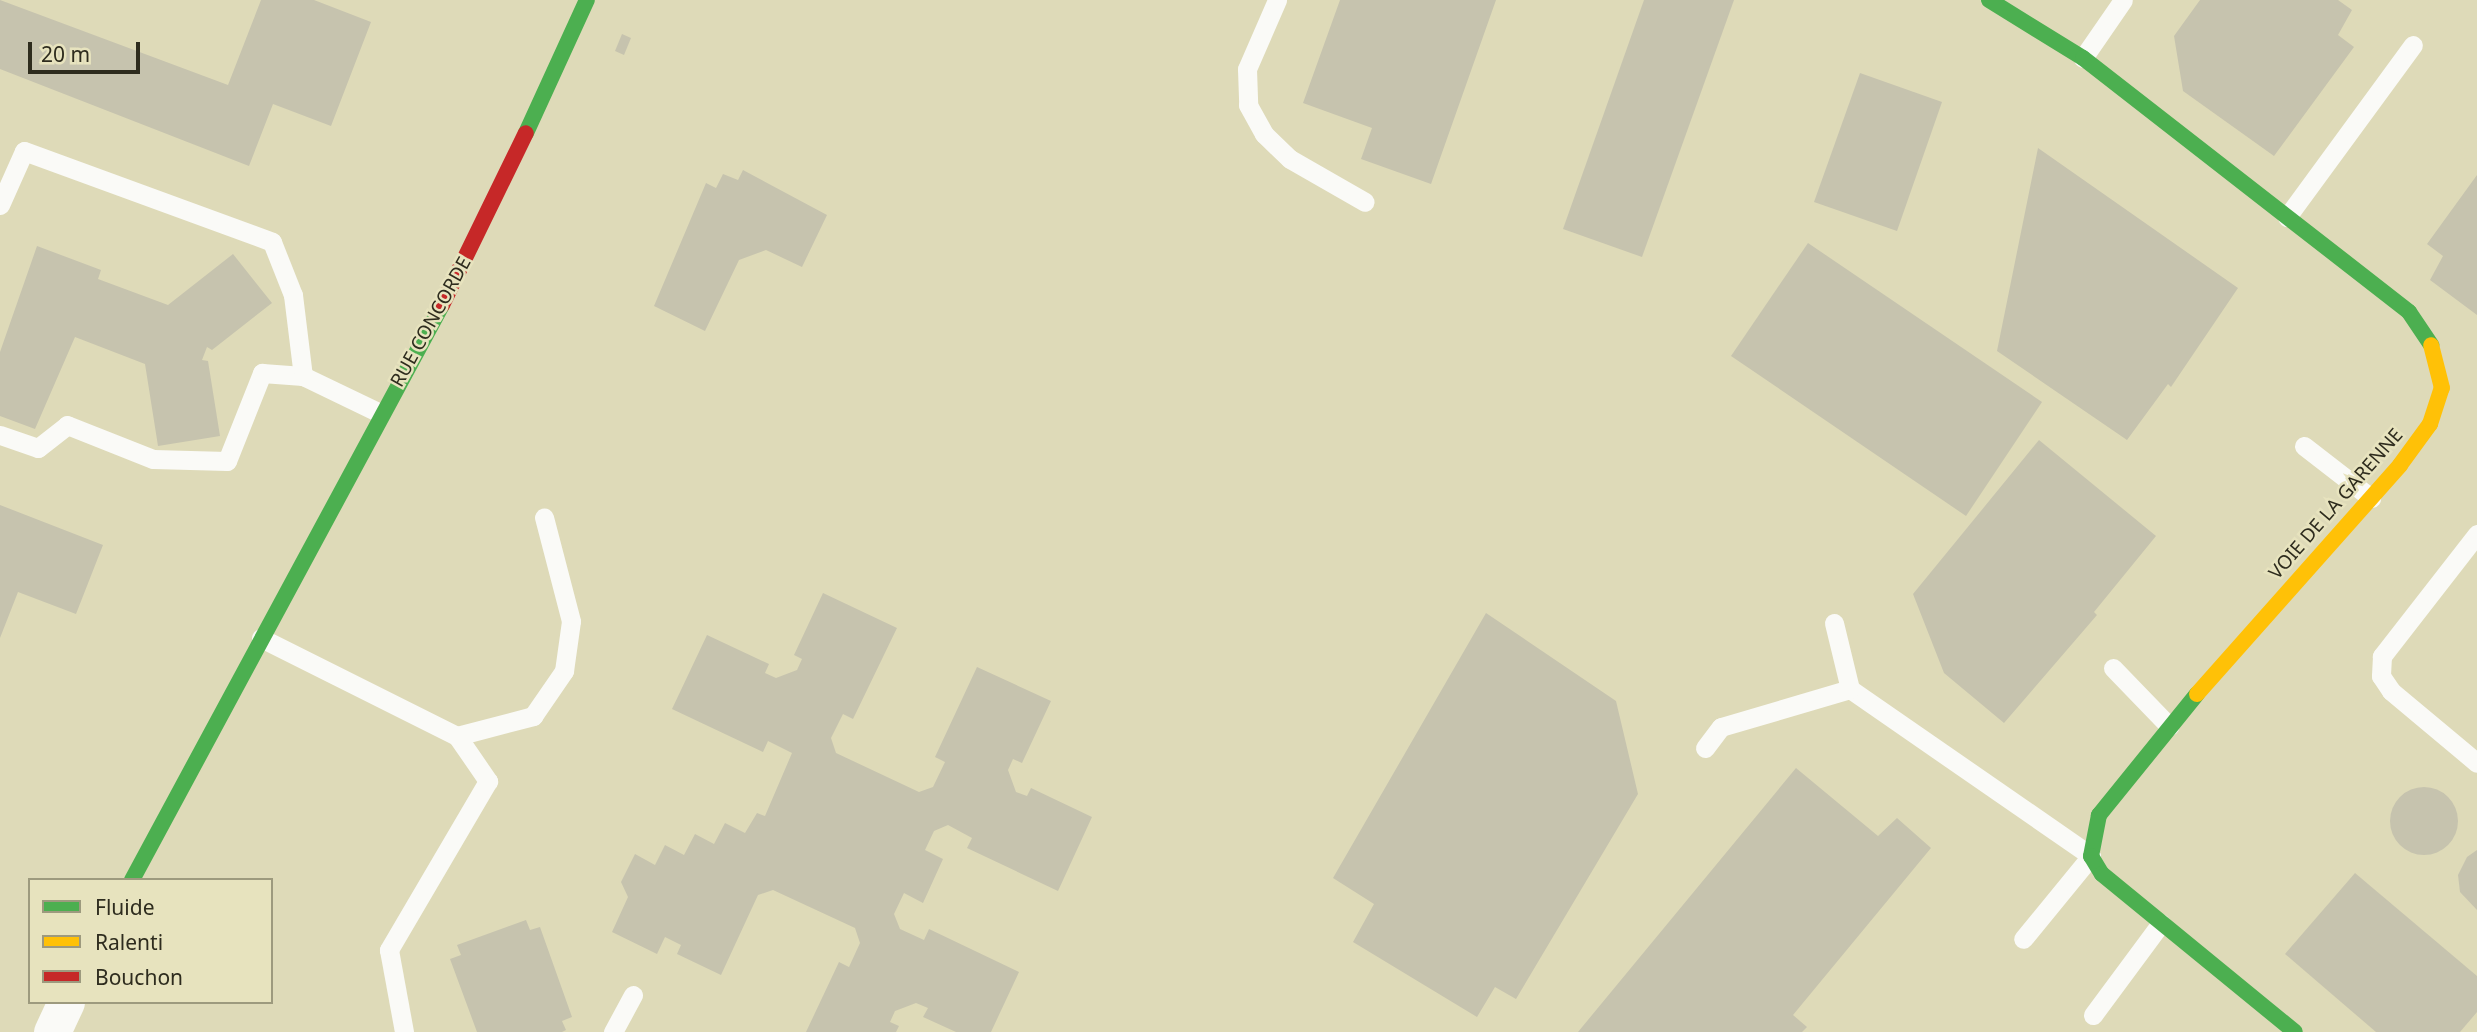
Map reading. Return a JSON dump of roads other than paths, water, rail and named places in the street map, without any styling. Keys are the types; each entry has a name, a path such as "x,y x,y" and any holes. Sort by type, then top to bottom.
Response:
{"street":[{"name":"RUE CONCORDE","path":"133,878 380,413 480,234 587,0"},
{"name":"VOIE DE LA GARENNE","path":"1989,0 2083,58 2409,312 2432,347 2442,388 2430,424 2371,498 2169,726 2099,815 2091,856"},
{"path":"2091,856 2102,874 2295,1032"}],"lane":[{"path":"1277,0 1247,69 1248,105 1264,134 1290,159 1365,202"},
{"path":"2083,58 2123,0"},
{"path":"2287,217 2413,45"},
{"path":"0,205 24,151 272,242 293,295 303,376"},
{"path":"0,435 38,448 67,425 153,459 227,461 262,373 303,376 380,413"},
{"path":"2304,446 2371,498"},
{"path":"457,736 533,716 564,671 571,621 544,517"},
{"path":"2477,534 2382,656 2381,676 2391,691 2477,763"},
{"path":"1834,623 1850,690 2091,856 2023,939"},
{"path":"261,638 457,736 488,781 389,950 404,1032"},
{"path":"2113,668 2169,726"},
{"path":"1705,748 1721,727 1850,690"},
{"path":"2093,1015 2161,923"},
{"path":"613,1032 633,995"}]}
